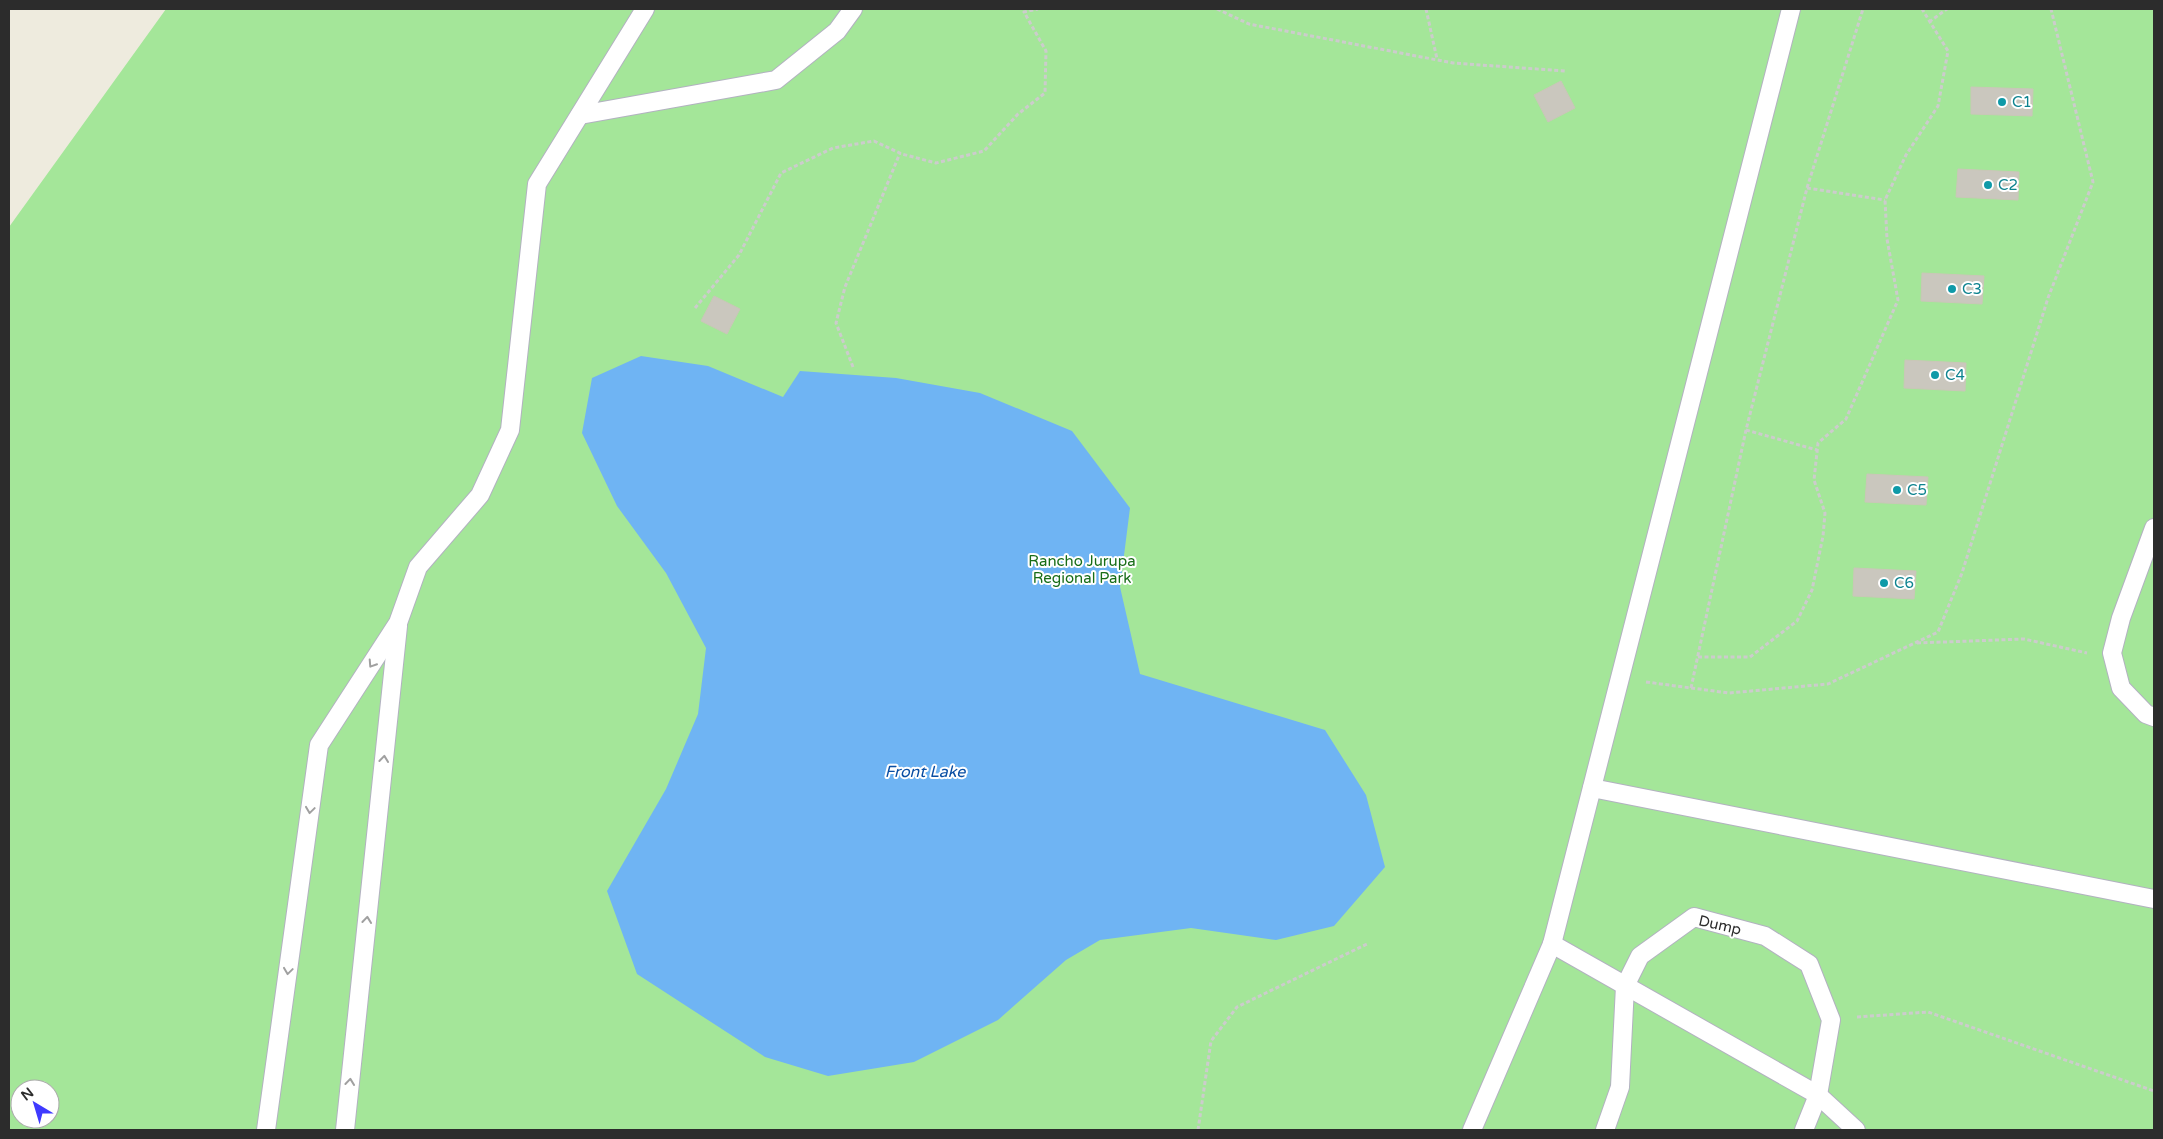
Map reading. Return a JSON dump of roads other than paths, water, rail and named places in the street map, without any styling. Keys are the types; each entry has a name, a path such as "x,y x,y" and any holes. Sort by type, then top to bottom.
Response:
{"lane":[{"path":"266,1130 319,745 398,622 418,568 480,495 510,430 537,184 645,9"},
{"path":"580,115 776,80 837,31 853,9"},
{"path":"1472,1130 1552,944 1791,9"},
{"path":"2154,528 2121,618 2112,653 2121,688 2146,714 2154,717"},
{"path":"345,1130 398,622"},
{"path":"1592,788 2154,899"},
{"name":"Dump","path":"1605,1130 1620,1087 1625,986 1640,956 1694,917 1765,936 1809,964 1831,1020 1818,1095"},
{"path":"1552,944 1818,1095 1856,1130"},
{"path":"1804,1130 1818,1095"}],"water":[{"name":"Front Lake","path":"641,356 708,366 783,397 800,371 896,378 980,393 1072,431 1130,508 1120,587 1140,674 1325,730 1366,795 1385,867 1334,926 1276,940 1191,928 1100,940 1066,960 998,1020 914,1062 828,1076 765,1057 637,974 607,891 666,789 698,714 706,648 666,573 617,506 582,433 592,378"}],"place":[{"name":"C1","path":"2002,102"},
{"name":"C2","path":"1988,185"},
{"name":"C3","path":"1952,289"},
{"name":"C4","path":"1935,375"},
{"name":"C5","path":"1897,490"},
{"name":"C6","path":"1884,583"}],"park label":[{"name":"Rancho Jurupa Regional Park","path":"1082,570"}]}
